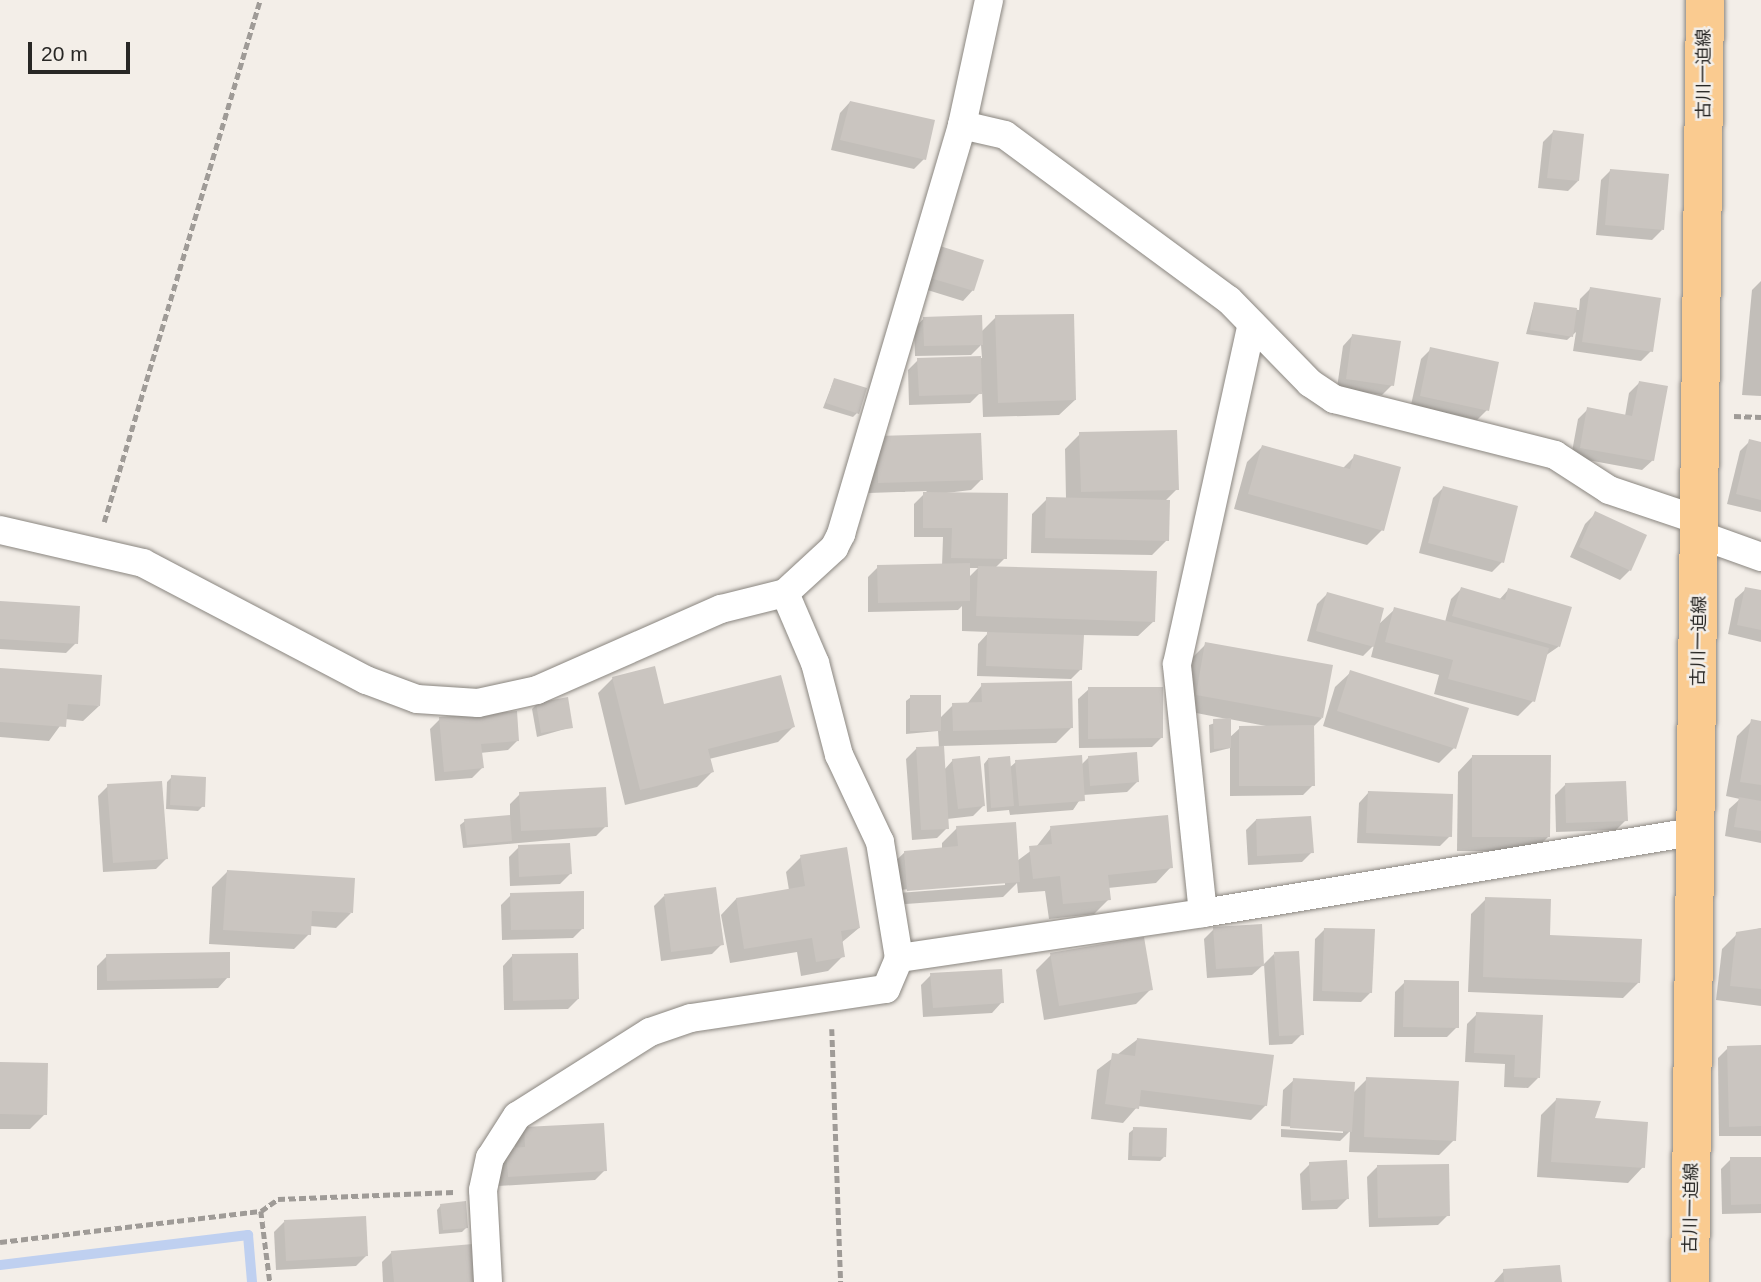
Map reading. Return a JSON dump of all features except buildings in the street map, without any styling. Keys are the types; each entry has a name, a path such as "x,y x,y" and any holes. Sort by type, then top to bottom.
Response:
{"main road":[{"name":"古川一迫線","path":"1690,1282 1705,0"}],"street":[{"path":"0,530 143,563 184,581 366,680 417,699 478,703 537,690 721,608 785,593 834,548 841,534 962,125 989,0"},
{"path":"962,125 1005,135 1229,300 1310,383 1334,399 1555,455 1609,490 1761,557"},
{"path":"1203,913 1177,664 1252,324"},
{"path":"488,1282 483,1190 490,1158 517,1116 650,1032 691,1018 886,989 899,958 880,842 839,755 815,663 785,593"},
{"path":"899,958 1203,913 1696,831"}],"path":[{"path":"95,550 260,0"},
{"path":"830,996 841,1282"},
{"path":"0,1241 261,1212 278,1199 483,1190"},
{"path":"261,1212 270,1282"}],"waterway":[{"path":"0,1265 248,1235 252,1282"}]}
